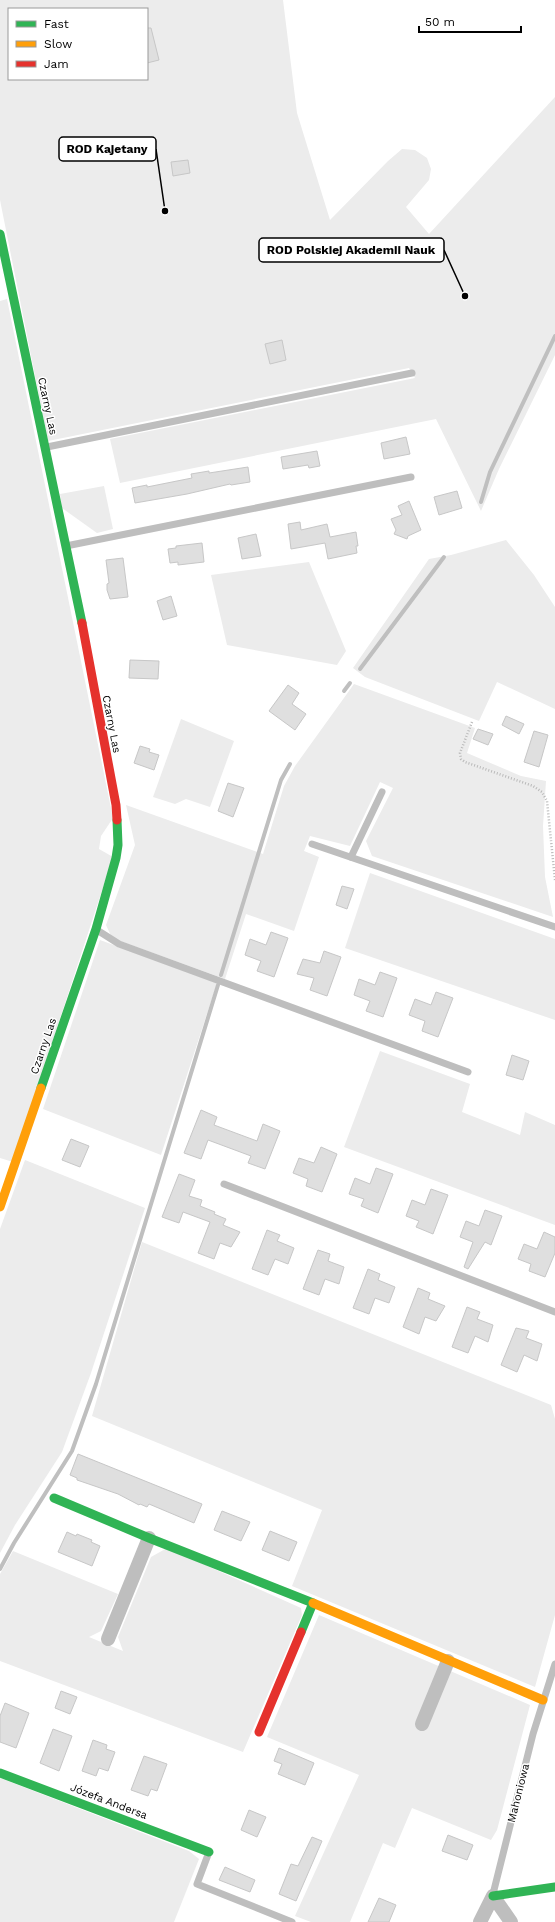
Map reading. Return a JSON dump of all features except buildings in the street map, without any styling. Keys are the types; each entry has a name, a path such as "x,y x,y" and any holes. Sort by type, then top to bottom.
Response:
{"street":[{"name":"Czarny Las","path":"0,234 44,448 66,546 116,805 118,827 116,858 96,929 0,1207"},
{"path":"54,1498 149,1538 313,1603 543,1700"},
{"path":"108,1639 149,1538"},
{"path":"259,1732 313,1603"},
{"path":"422,1724 448,1661"},
{"name":"Józefa Andersa","path":"0,1773 209,1852"},
{"path":"511,1922 493,1896 555,1888"},
{"name":"Mahoniowa","path":"480,1922 493,1896"}],"lane":[{"path":"44,448 412,372"},
{"path":"66,546 411,477"},
{"path":"351,857 382,792"},
{"path":"312,844 555,927"},
{"path":"96,929 119,944 468,1072"},
{"path":"224,1184 555,1312"},
{"name":"Mahoniowa","path":"493,1896 532,1734 555,1664"},
{"path":"209,1852 197,1884 292,1922"}],"path":[{"path":"472,722 460,753 461,759 465,762 533,786 542,792 547,801 555,880"}],"shaded area":[{"path":"0,0 283,0 297,113 330,220 388,161 402,149 415,150 427,158 431,169 429,180 406,207 429,234 555,97 555,355 499,469 481,511 436,419 120,483 110,439 415,378 409,368 48,441 0,200"},
{"path":"7,299 113,818 101,836 99,849 113,857 13,1162 0,1158 0,301"},
{"path":"104,486 113,529 97,533 62,508 60,494"},
{"path":"506,540 534,575 555,607 555,709 497,682 479,721 365,677 353,668 429,559 451,555"},
{"path":"309,562 346,651 337,665 227,645 211,575"},
{"path":"354,684 475,728 467,753 521,776 546,781 543,826 545,877 553,917 372,856 366,841 393,788 380,782 350,846 310,836 304,851 319,857 294,931 246,914 225,979 112,938 106,925 135,845 126,805 263,854 284,786 295,766"},
{"path":"181,719 234,741 210,807 186,799 175,804 153,797"},
{"path":"370,873 555,939 555,1020 345,948"},
{"path":"100,940 217,983 161,1155 43,1109"},
{"path":"380,1051 470,1084 462,1112 520,1135 525,1112 555,1125 555,1225 344,1147"},
{"path":"25,1160 145,1208 91,1373 62,1452 15,1525 0,1553 0,1229"},
{"path":"142,1242 551,1405 555,1419 555,1615 535,1687 292,1586 322,1510 92,1416"},
{"path":"167,1548 301,1608 302,1615 243,1752 0,1661 0,1574 13,1551 118,1594 101,1631 89,1637 123,1651 118,1637 151,1557"},
{"path":"319,1615 530,1705 497,1830 491,1840 412,1808 395,1848 383,1843 350,1922 311,1922 295,1916 359,1775 267,1737"},
{"path":"0,1778 189,1851 199,1859 174,1922 0,1922"}],"waterway":[{"path":"481,502 490,472 555,336"},
{"path":"360,669 444,557"},
{"path":"344,691 350,683"},
{"path":"221,975 281,780 290,764"},
{"path":"0,1569 14,1543 72,1451 96,1384 218,985"}],"traffic: fast":[{"path":"0,234 82,623"},
{"path":"41,1088 96,929 116,858 118,845 117,820"},
{"path":"54,1498 149,1538 313,1603 301,1632"},
{"path":"0,1773 209,1852"},
{"path":"493,1896 555,1887"}],"traffic: slow":[{"path":"0,1207 41,1088"},
{"path":"313,1603 543,1700"}],"traffic: jam":[{"path":"82,623 116,805 117,820"},
{"path":"259,1732 301,1632"}],"place":[{"name":"ROD Kajetany","path":"165,211"},
{"name":"ROD Polskiej Akademii Nauk","path":"465,296"}]}
